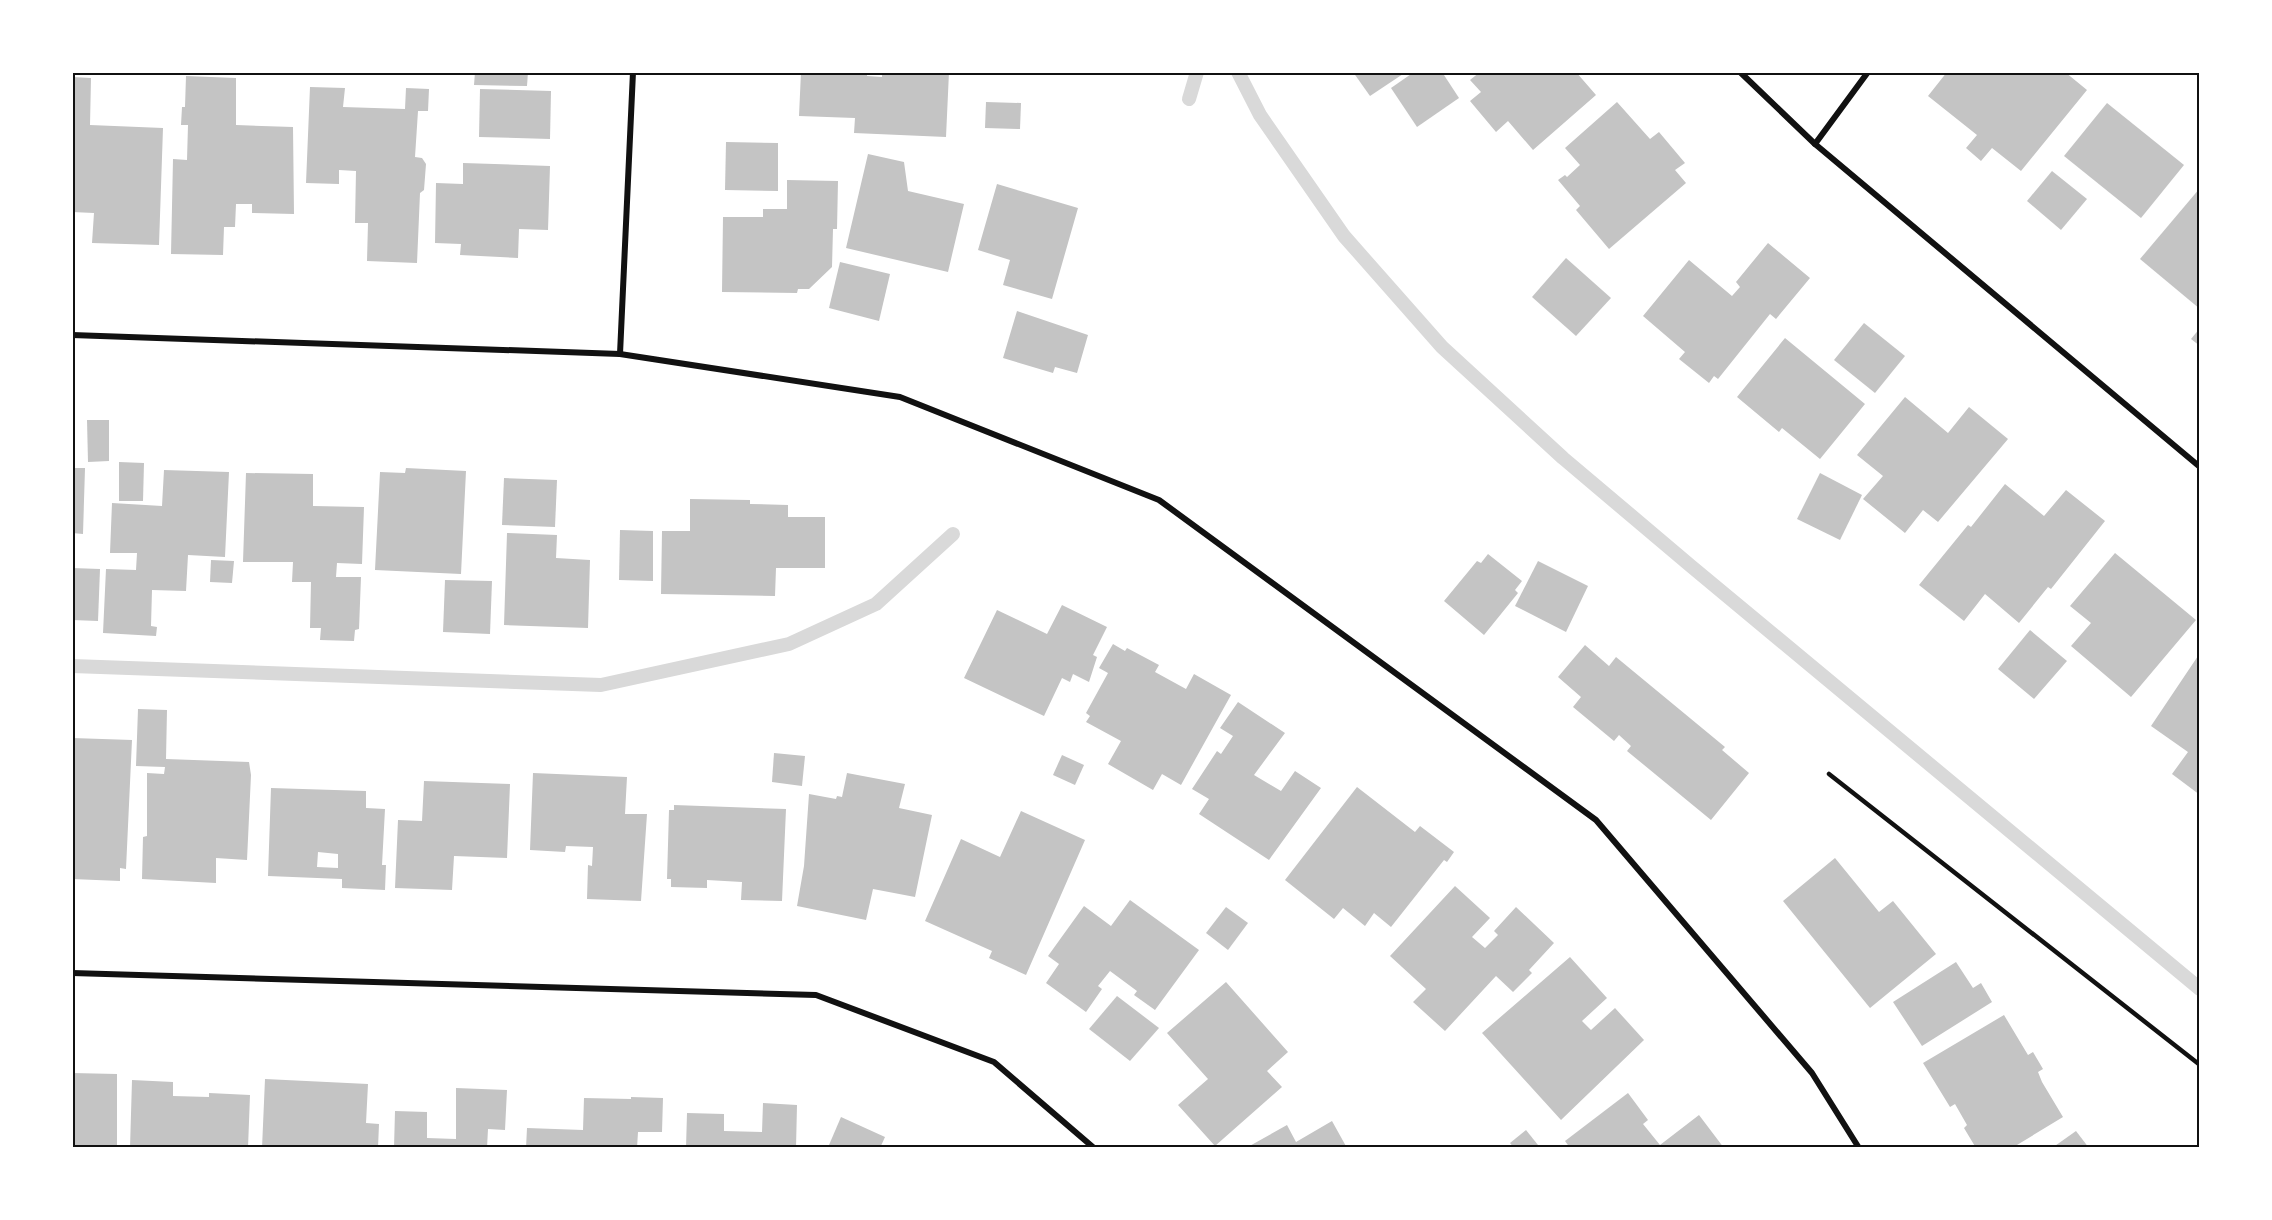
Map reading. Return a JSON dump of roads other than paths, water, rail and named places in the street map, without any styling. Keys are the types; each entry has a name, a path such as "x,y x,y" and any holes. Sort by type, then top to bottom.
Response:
{"street":[{"path":"620,354 633,72"},
{"path":"1740,72 1815,144 2200,467"},
{"path":"1815,144 1868,72"},
{"path":"72,335 620,354 900,397 1159,500 1596,820 1812,1073 1859,1148"},
{"path":"72,974 816,995 994,1062 1094,1148"}],"lane":[{"path":"1829,774 2200,1065"}],"waterway":[{"path":"1189,99 1197,72"},
{"path":"1238,72 1260,115 1344,236 1442,347 1563,458 2200,989"},
{"path":"72,666 601,685 789,644 876,604 953,534"}]}
